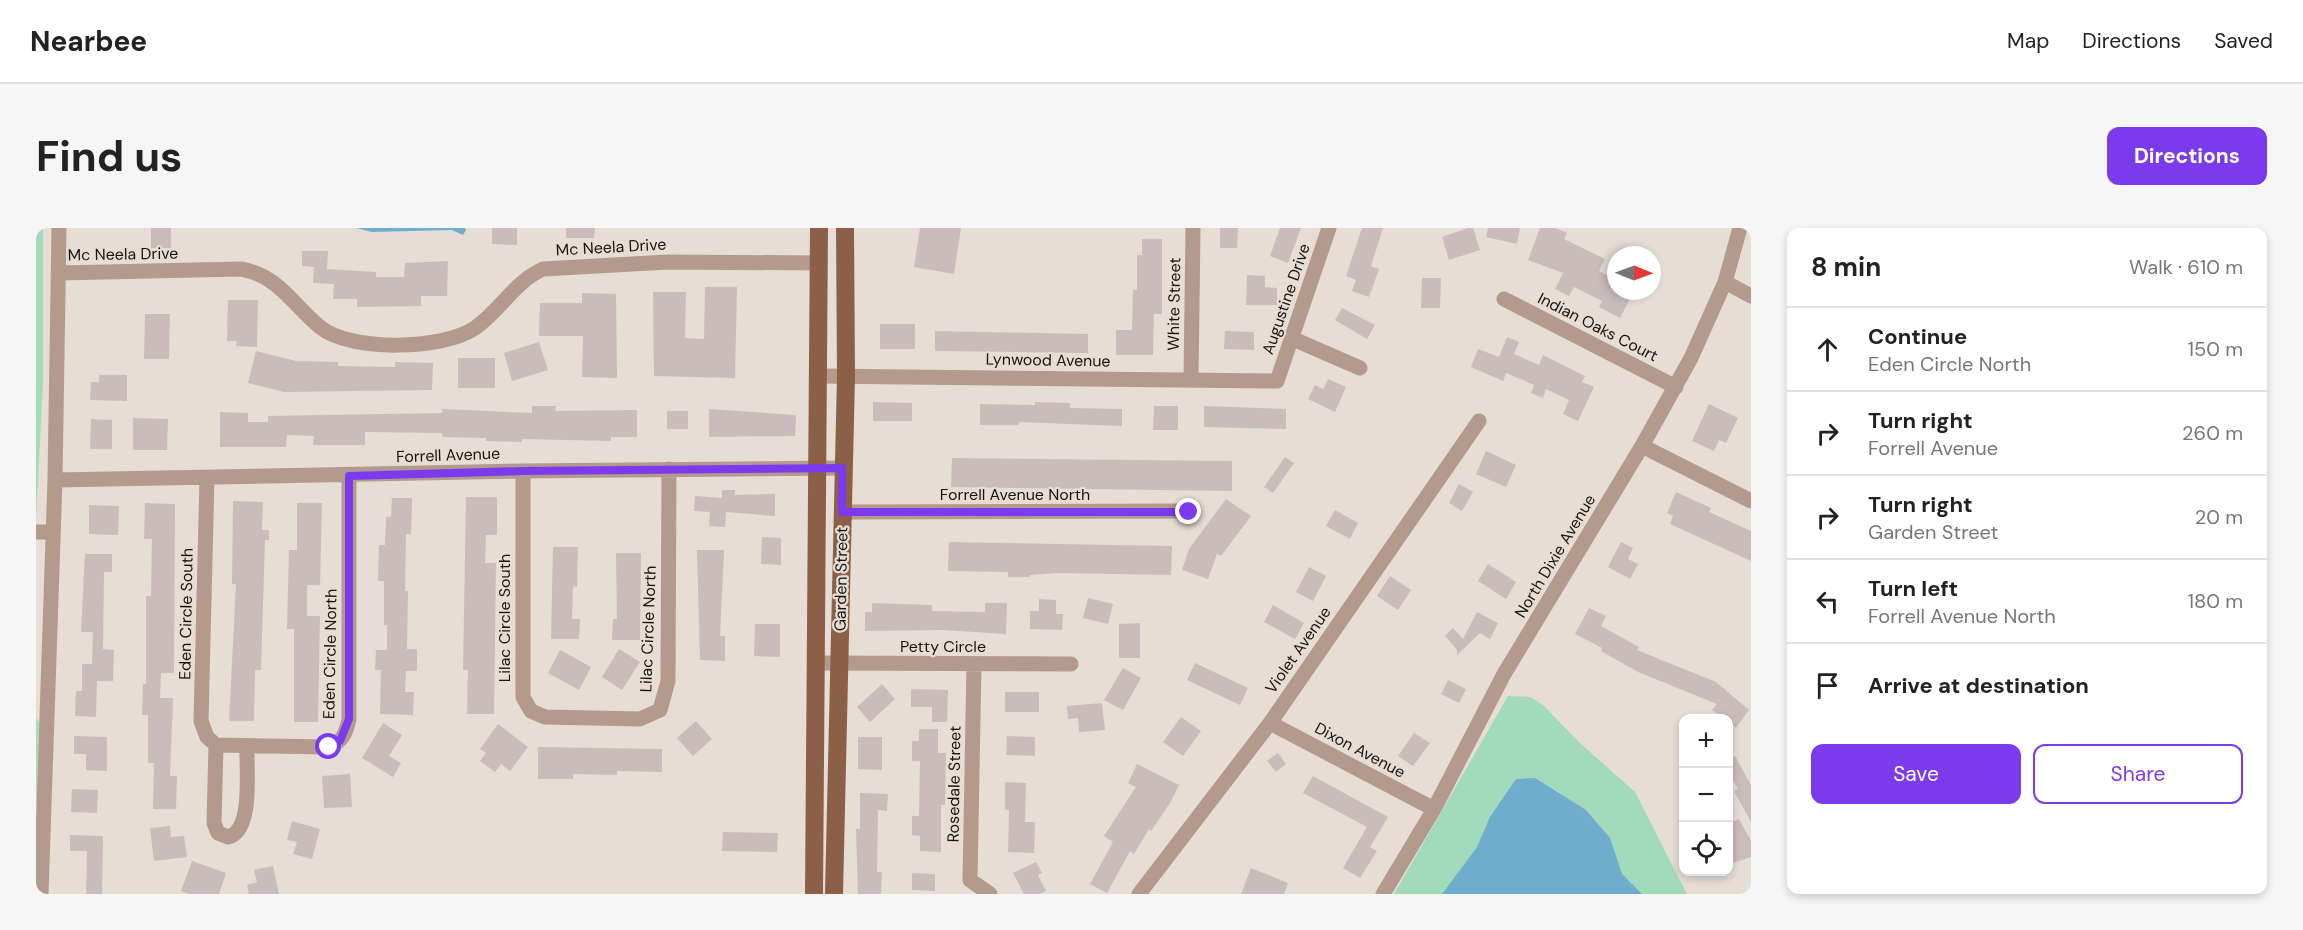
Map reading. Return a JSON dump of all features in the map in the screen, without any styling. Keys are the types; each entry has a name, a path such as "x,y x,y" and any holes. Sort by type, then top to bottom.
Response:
{"main road":[{"name":"Garden Street","path":"814,894 819,228"},
{"name":"Garden Street","path":"834,894 842,468 846,376 845,228"}],"street":[{"path":"41,894 55,480 59,228"},
{"name":"White Street","path":"1191,380 1193,228"},
{"name":"Augustine Drive","path":"1277,381 1329,228"},
{"name":"North Dixie Avenue","path":"1383,894 1434,809 1504,674 1676,387 1705,330 1725,282 1740,228"},
{"name":"Mc Neela Drive","path":"59,273 241,269 254,271 277,284 323,330 357,343 383,345 442,341 474,329 528,276 543,269 668,262 820,263"},
{"path":"1725,282 1751,296"},
{"name":"Indian Oaks Court","path":"1504,299 1676,387"},
{"path":"1291,338 1360,368"},
{"name":"Lynwood Avenue","path":"819,376 1277,381"},
{"name":"Violet Avenue","path":"1139,894 1270,723 1479,421"},
{"path":"1642,446 1751,501"},
{"name":"Forrell Avenue","path":"55,480 523,471 842,468"},
{"name":"Lilac Circle North","path":"582,719 647,717 660,710 667,694 669,469"},
{"name":"Lilac Circle South","path":"523,471 523,697 531,711 538,714 582,719"},
{"name":"Eden Circle North","path":"216,745 329,747 340,741 346,732 349,719 349,476"},
{"name":"Eden Circle South","path":"207,478 201,721 207,737 216,745"},
{"name":"Forrell Avenue North","path":"842,512 1189,512"},
{"path":"36,532 53,532"},
{"name":"Petty Circle","path":"816,663 1071,664"},
{"name":"Rosedale Street","path":"974,664 970,880 990,894"},
{"name":"Dixon Avenue","path":"1270,723 1434,809"},
{"path":"216,745 214,823 218,833 228,837 241,829 244,821 247,746"}],"green space":[{"path":"36,228 43,228 43,382 36,519"},
{"path":"1508,696 1530,697 1543,705 1580,743 1635,792 1687,894 1394,894"},
{"path":"36,718 39,722 36,816"}],"water":[{"path":"356,228 465,228 466,230 463,235 452,230 372,232"},
{"path":"1535,778 1586,810 1610,838 1622,874 1642,894 1442,894 1477,847 1490,817 1516,779"}],"building":[{"path":"151,228 171,228 171,248 151,248"},
{"path":"492,228 517,228 517,245 492,244"},
{"path":"566,228 595,228 594,238 566,238"},
{"path":"920,228 961,228 954,274 914,267"},
{"path":"1220,228 1238,228 1237,248 1220,248"},
{"path":"1280,228 1301,228 1288,263 1270,256"},
{"path":"1362,228 1383,228 1371,266 1379,269 1369,297 1352,291 1356,280 1346,276"},
{"path":"1473,228 1480,250 1449,260 1442,237"},
{"path":"1488,228 1520,228 1517,244 1486,237"},
{"path":"1540,228 1555,228 1567,233 1564,239 1605,259 1599,271 1607,275 1607,300 1629,300 1620,318 1599,307 1602,301 1574,287 1569,296 1555,289 1563,273 1528,260"},
{"path":"1142,239 1162,239 1162,314 1154,314 1153,355 1116,355 1116,330 1132,330 1133,290 1137,290 1137,255 1142,255"},
{"path":"302,251 328,251 327,269 376,272 376,277 404,277 405,263 448,261 447,296 421,296 421,306 357,307 357,299 333,299 334,284 313,283 314,267 302,266"},
{"path":"1247,275 1265,276 1265,287 1277,288 1277,305 1246,305"},
{"path":"1422,278 1441,278 1440,308 1421,308"},
{"path":"705,287 737,287 735,378 654,376 653,292 686,292 685,338 704,339"},
{"path":"582,293 616,294 617,378 582,377 583,336 539,336 540,303 582,303"},
{"path":"228,300 258,300 257,347 236,346 237,341 227,341"},
{"path":"1342,308 1375,325 1367,339 1335,320"},
{"path":"145,314 170,314 169,359 144,359"},
{"path":"880,324 915,324 915,349 880,349"},
{"path":"935,331 1088,334 1088,353 935,351"},
{"path":"1225,331 1254,332 1254,350 1224,349"},
{"path":"1507,337 1519,342 1514,354 1539,365 1543,355 1585,376 1582,382 1594,387 1578,421 1563,414 1569,400 1546,389 1543,398 1531,393 1534,385 1506,373 1503,381 1471,367 1478,349 1499,357"},
{"path":"539,342 548,370 512,381 504,353"},
{"path":"256,351 296,361 338,362 338,366 395,367 395,362 433,363 432,390 284,392 248,383"},
{"path":"458,358 495,358 495,388 458,388"},
{"path":"99,375 127,375 127,401 90,400 91,382 99,382"},
{"path":"1328,379 1346,387 1335,412 1308,399 1315,385 1323,389"},
{"path":"873,402 912,403 912,421 873,421"},
{"path":"1035,402 1070,403 1070,408 1122,409 1122,426 1019,422 1019,425 980,425 980,404 1035,405"},
{"path":"1709,404 1738,418 1726,443 1719,440 1714,451 1692,441"},
{"path":"532,406 556,406 555,411 637,410 637,437 611,437 611,441 522,439 522,442 442,437 442,433 365,432 365,445 313,445 314,436 287,435 286,447 220,447 220,412 248,413 248,422 268,422 268,416 442,413 442,409 532,413"},
{"path":"1154,406 1178,406 1178,430 1153,430"},
{"path":"1204,406 1286,409 1286,429 1204,427"},
{"path":"709,409 796,415 795,436 709,437"},
{"path":"667,411 688,411 688,429 667,429"},
{"path":"133,418 168,419 167,450 133,450"},
{"path":"91,419 112,420 112,449 90,449"},
{"path":"1486,451 1516,465 1506,487 1476,474"},
{"path":"1285,457 1294,463 1273,493 1264,487"},
{"path":"952,458 1232,461 1232,491 951,487"},
{"path":"1459,484 1473,492 1462,511 1449,503"},
{"path":"722,490 735,490 735,495 775,494 775,516 726,512 725,527 709,526 710,512 694,511 695,496 722,498"},
{"path":"1676,492 1711,508 1709,512 1751,531 1751,561 1670,524 1673,516 1667,513"},
{"path":"466,497 497,497 497,535 486,535 485,563 496,563 494,714 467,714 468,670 463,670"},
{"path":"392,498 412,498 411,534 406,534 405,591 408,591 407,649 417,649 417,671 406,671 405,692 414,692 413,715 380,714 381,670 375,670 376,650 387,650 387,625 384,625 384,581 378,581 379,545 385,545 386,517 391,517"},
{"path":"1226,499 1251,516 1221,556 1217,554 1208,579 1182,570 1189,549"},
{"path":"233,501 263,502 262,530 269,530 269,540 265,540 261,670 255,670 254,721 229,721 236,584 232,584"},
{"path":"145,503 175,504 174,673 161,673 160,698 173,698 170,776 177,776 176,809 153,809 154,763 148,763 148,715 142,715 143,684 146,684 146,596 151,596 152,539 144,539"},
{"path":"297,503 322,503 320,585 307,585 307,616 320,616 318,722 294,722 294,629 287,629 289,550 297,550"},
{"path":"89,505 119,506 118,535 89,534"},
{"path":"1335,510 1358,523 1350,539 1326,526"},
{"path":"762,537 781,538 781,565 761,564"},
{"path":"949,542 1172,546 1171,575 1057,573 1008,577 1008,572 948,571"},
{"path":"1621,542 1633,548 1628,559 1638,564 1630,579 1608,567"},
{"path":"553,547 578,547 577,587 573,586 572,619 580,619 579,639 551,639"},
{"path":"697,550 724,550 720,636 725,636 725,661 700,660"},
{"path":"616,553 641,553 640,640 612,640 613,619 617,619"},
{"path":"85,554 112,554 112,572 104,572 103,649 114,650 113,681 97,681 96,717 75,716 76,691 82,691 82,664 92,664 93,632 81,632"},
{"path":"1488,564 1516,582 1506,599 1478,581"},
{"path":"1309,567 1326,576 1313,601 1296,592"},
{"path":"1390,576 1411,590 1398,610 1377,596"},
{"path":"1088,598 1113,604 1108,624 1083,618"},
{"path":"1039,599 1056,600 1056,614 1063,614 1062,630 1030,629 1030,611 1039,611"},
{"path":"872,603 932,605 932,611 985,612 985,603 1007,603 1006,634 943,630 865,631 865,612 872,612"},
{"path":"1273,605 1304,623 1295,639 1264,622"},
{"path":"1589,608 1606,616 1601,626 1639,647 1637,650 1716,682 1749,710 1736,728 1733,726 1733,714 1718,714 1712,710 1717,704 1638,672 1601,651 1602,648 1575,634"},
{"path":"1477,612 1498,623 1490,639 1480,633 1457,655 1457,650 1445,636 1453,628 1463,639"},
{"path":"1140,623 1140,658 1119,658 1119,624"},
{"path":"755,624 780,624 780,657 754,656"},
{"path":"619,649 640,662 622,690 602,677"},
{"path":"560,650 591,667 579,690 548,673"},
{"path":"1195,663 1248,688 1240,705 1187,680"},
{"path":"1123,668 1141,678 1123,710 1104,700"},
{"path":"1448,680 1466,689 1459,703 1441,694"},
{"path":"882,684 895,699 870,722 857,707"},
{"path":"911,689 948,690 947,722 932,722 932,707 911,707"},
{"path":"1005,692 1039,692 1039,712 1005,712"},
{"path":"1102,703 1105,730 1079,732 1078,718 1068,719 1067,706"},
{"path":"1181,717 1201,731 1183,756 1163,742"},
{"path":"696,721 712,739 693,756 677,738"},
{"path":"383,723 402,735 389,756 401,763 393,777 362,758"},
{"path":"498,724 528,747 510,771 501,764 495,772 480,761 486,753 480,749"},
{"path":"919,729 938,729 938,753 946,753 945,805 941,805 941,852 920,851 920,836 912,835 912,816 919,816 920,761 912,761 912,741 919,741"},
{"path":"1414,733 1430,743 1413,766 1398,756"},
{"path":"74,736 107,737 107,771 86,770 86,754 74,754"},
{"path":"1007,736 1035,737 1035,756 1006,755"},
{"path":"858,737 882,737 882,770 858,769"},
{"path":"538,747 662,749 662,772 617,771 617,775 573,774 573,779 538,779"},
{"path":"1278,753 1286,764 1276,772 1267,761"},
{"path":"1735,756 1751,785 1751,822 1734,791 1738,789 1733,780 1733,757"},
{"path":"1137,764 1179,785 1170,803 1151,831 1149,829 1134,854 1130,851 1107,893 1090,884 1113,842 1104,836 1136,787 1128,783"},
{"path":"350,774 352,807 324,808 322,776"},
{"path":"1313,776 1388,817 1370,847 1377,851 1360,878 1343,868 1367,827 1303,793"},
{"path":"1005,782 1026,783 1025,822 1035,822 1034,853 1008,852 1009,810 1005,810"},
{"path":"72,789 98,790 97,813 71,812"},
{"path":"860,793 888,794 887,811 878,810 877,872 882,872 881,894 858,894 856,829 860,829"},
{"path":"1739,819 1751,841 1751,857 1733,863 1733,822"},
{"path":"292,821 320,829 312,859 293,854 297,842 287,840"},
{"path":"170,826 171,837 184,836 187,857 154,861 150,828"},
{"path":"723,832 778,833 777,852 722,851"},
{"path":"70,835 103,836 102,894 86,894 87,851 70,851"},
{"path":"192,861 226,873 219,894 189,894 181,891"},
{"path":"1036,862 1042,873 1038,875 1046,891 1040,894 1024,894 1013,873"},
{"path":"273,866 279,894 249,894 247,885 257,882 254,870"},
{"path":"1251,868 1288,883 1284,894 1241,894"},
{"path":"912,873 935,874 935,891 912,890"}],"route":[{"path":"329,747 340,741 346,732 349,719 349,476 819,467 842,468 842,512 1189,512"}]}
